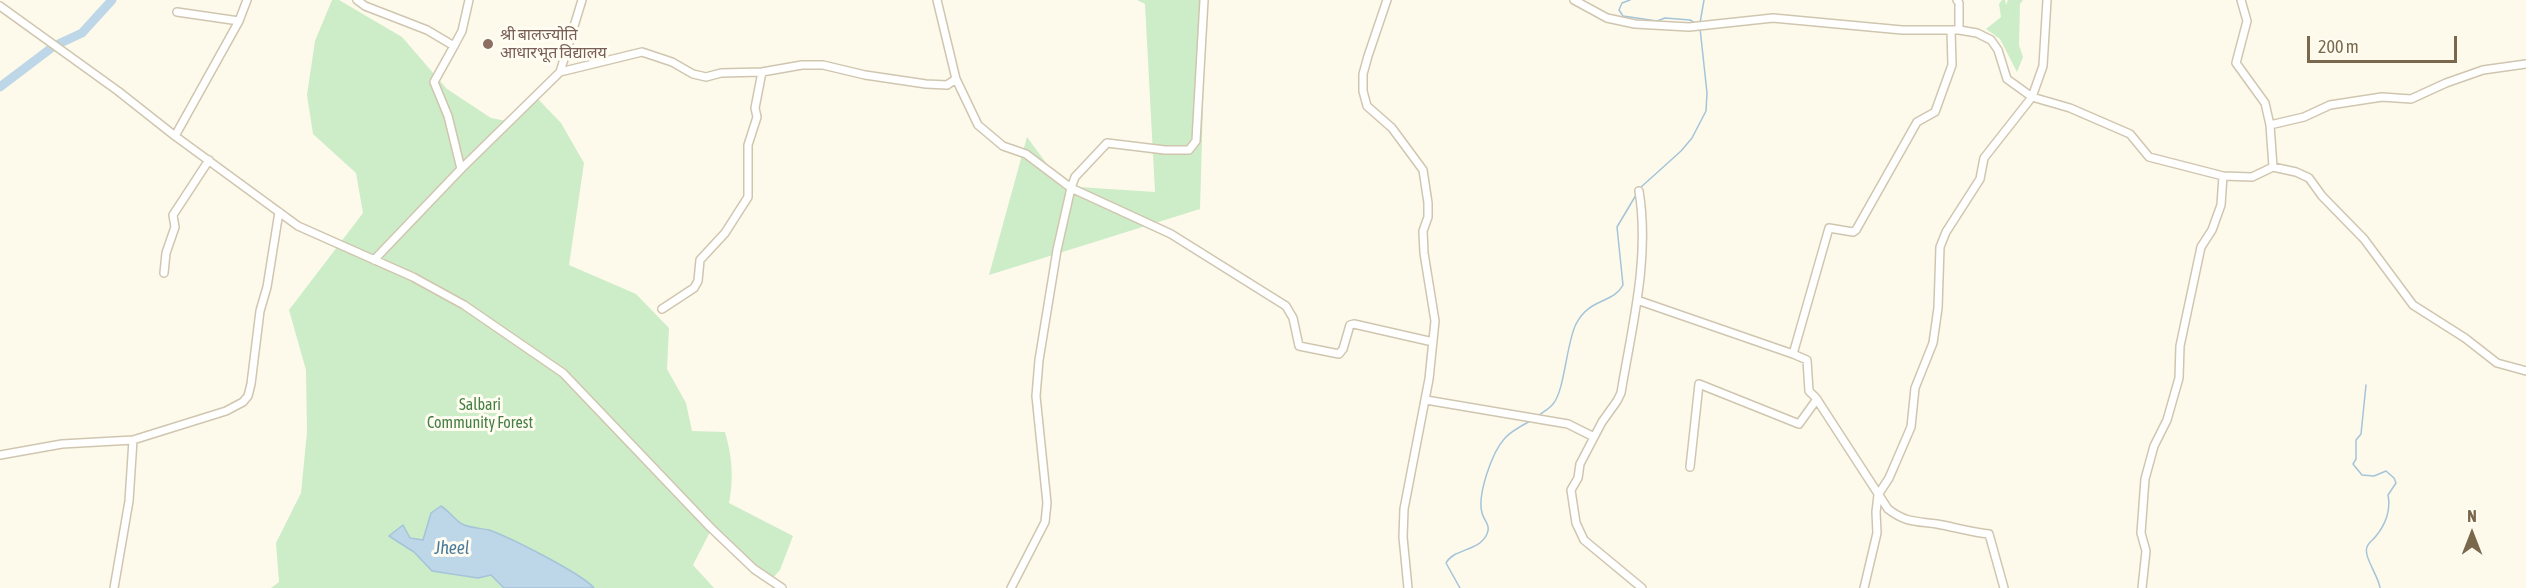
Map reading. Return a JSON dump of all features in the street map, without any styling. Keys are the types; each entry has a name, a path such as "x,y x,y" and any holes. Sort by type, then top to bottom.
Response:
{"street":[{"path":"175,136 239,21 247,0"},
{"path":"357,0 365,6 427,30 454,46"},
{"path":"461,169 448,116 434,82 462,31 470,0"},
{"path":"374,260 461,169 560,72 582,0"},
{"path":"937,0 956,79 978,125 1003,146 1026,154 1071,188 1171,234 1286,306 1293,318 1299,346 1339,354 1343,349 1350,325 1354,324 1433,342"},
{"path":"1011,588 1045,522 1047,503 1043,446 1036,396 1039,360 1057,250 1071,188 1075,177 1107,143 1165,150 1189,150 1196,141 1204,0"},
{"path":"1388,0 1363,74 1363,91 1367,106 1392,128 1423,170 1428,203 1428,217 1423,231 1424,252 1435,321 1426,400 1404,509 1403,537 1408,588"},
{"path":"1574,0 1607,18 1635,24 1689,27 1773,18 1902,30 1955,30 1977,33 1991,39 1998,50 2007,79 2032,97 2070,108 2130,134 2149,157 2223,176 2252,177 2273,166 2309,178 2322,196 2364,239 2413,304 2465,338 2497,363 2526,371"},
{"path":"1793,354 1829,228 1853,232 1856,230 1917,122 1935,112 1952,65 1959,3 1957,0"},
{"path":"1864,588 1877,533 1878,495 1889,478 1911,427 1915,388 1933,344 1938,309 1940,248 1946,232 1980,179 1984,158 2032,97 2043,66 2047,0"},
{"path":"2241,0 2247,21 2236,63 2265,103 2270,125 2273,166"},
{"path":"0,6 279,212 312,233 413,277 464,305 563,373 710,528 754,569 782,588"},
{"path":"177,12 239,21"},
{"path":"560,72 642,52 672,62 693,74 706,77 721,73 762,72 802,65 823,65 865,75 926,84 947,85 956,79"},
{"path":"2270,125 2304,117 2330,105 2382,97 2410,99 2483,70 2526,64"},
{"path":"662,309 694,288 698,281 700,260 725,233 748,197 748,145 757,117 755,108 762,72"},
{"path":"164,273 166,253 175,226 173,216 209,160"},
{"path":"2142,588 2146,551 2141,532 2145,479 2154,446 2167,420 2179,378 2180,346 2201,247 2212,230 2221,205 2223,176"},
{"path":"1639,191 1643,240 1637,300 1621,393 1580,464 1578,478 1571,490 1576,523 1584,540 1642,588"},
{"path":"0,455 62,444 133,440 226,411 243,402 248,396 260,312 267,286 279,212"},
{"path":"1637,300 1807,360 1809,391 1817,399 1888,509 1900,518 1989,534 2004,588"},
{"path":"1690,467 1699,384 1799,424 1817,399"},
{"path":"1426,400 1568,424 1594,437"},
{"path":"114,588 129,501 133,440"}],"green space":[{"name":"Salbari Community Forest","path":"332,0 339,0 402,37 447,89 491,118 512,122 538,99 561,123 584,163 569,265 636,294 669,328 667,369 686,403 692,431 725,432 732,467 729,503 793,536 780,570 771,580 713,526 693,565 714,588 271,588 279,582 276,543 301,493 307,432 306,370 289,310 363,213 356,173 313,134 307,95 315,41"},
{"path":"1137,0 1206,0 1200,209 989,275 1027,137 1063,186 1155,192 1145,4"},
{"path":"2005,0 2006,5 2008,0 2023,0 2020,4 2019,45 2023,57 2017,72 2000,39 1986,29 2001,17 1999,4"}],"water":[{"name":"Jheel","path":"441,506 462,524 489,530 512,540 560,565 587,581 594,588 504,588 491,575 478,578 432,571 414,552 389,536 403,525 410,538 423,540 431,513"}],"waterway":[{"path":"0,87 54,46 82,33 112,0"},
{"path":"1630,0 1622,3 1619,10 1623,16 1657,21 1665,18 1690,20 1695,23"},
{"path":"1700,23 1704,0"},
{"path":"1640,188 1681,151 1692,138 1706,111 1707,93 1700,28"},
{"path":"1538,416 1551,406 1557,397 1576,324 1588,309 1619,291 1623,285 1617,227 1636,195"},
{"path":"2366,385 2361,434 2356,440 2356,459 2353,464 2362,475 2374,476 2386,471 2396,483 2388,495 2389,506 2385,521 2366,551 2380,588"},
{"path":"1460,588 1446,563 1455,555 1478,544 1487,534 1488,526 1481,505 1491,463 1505,438 1532,420"}],"place":[{"name":"श्री बालज्योति आधारभूत विद्यालय","path":"488,44"}]}
